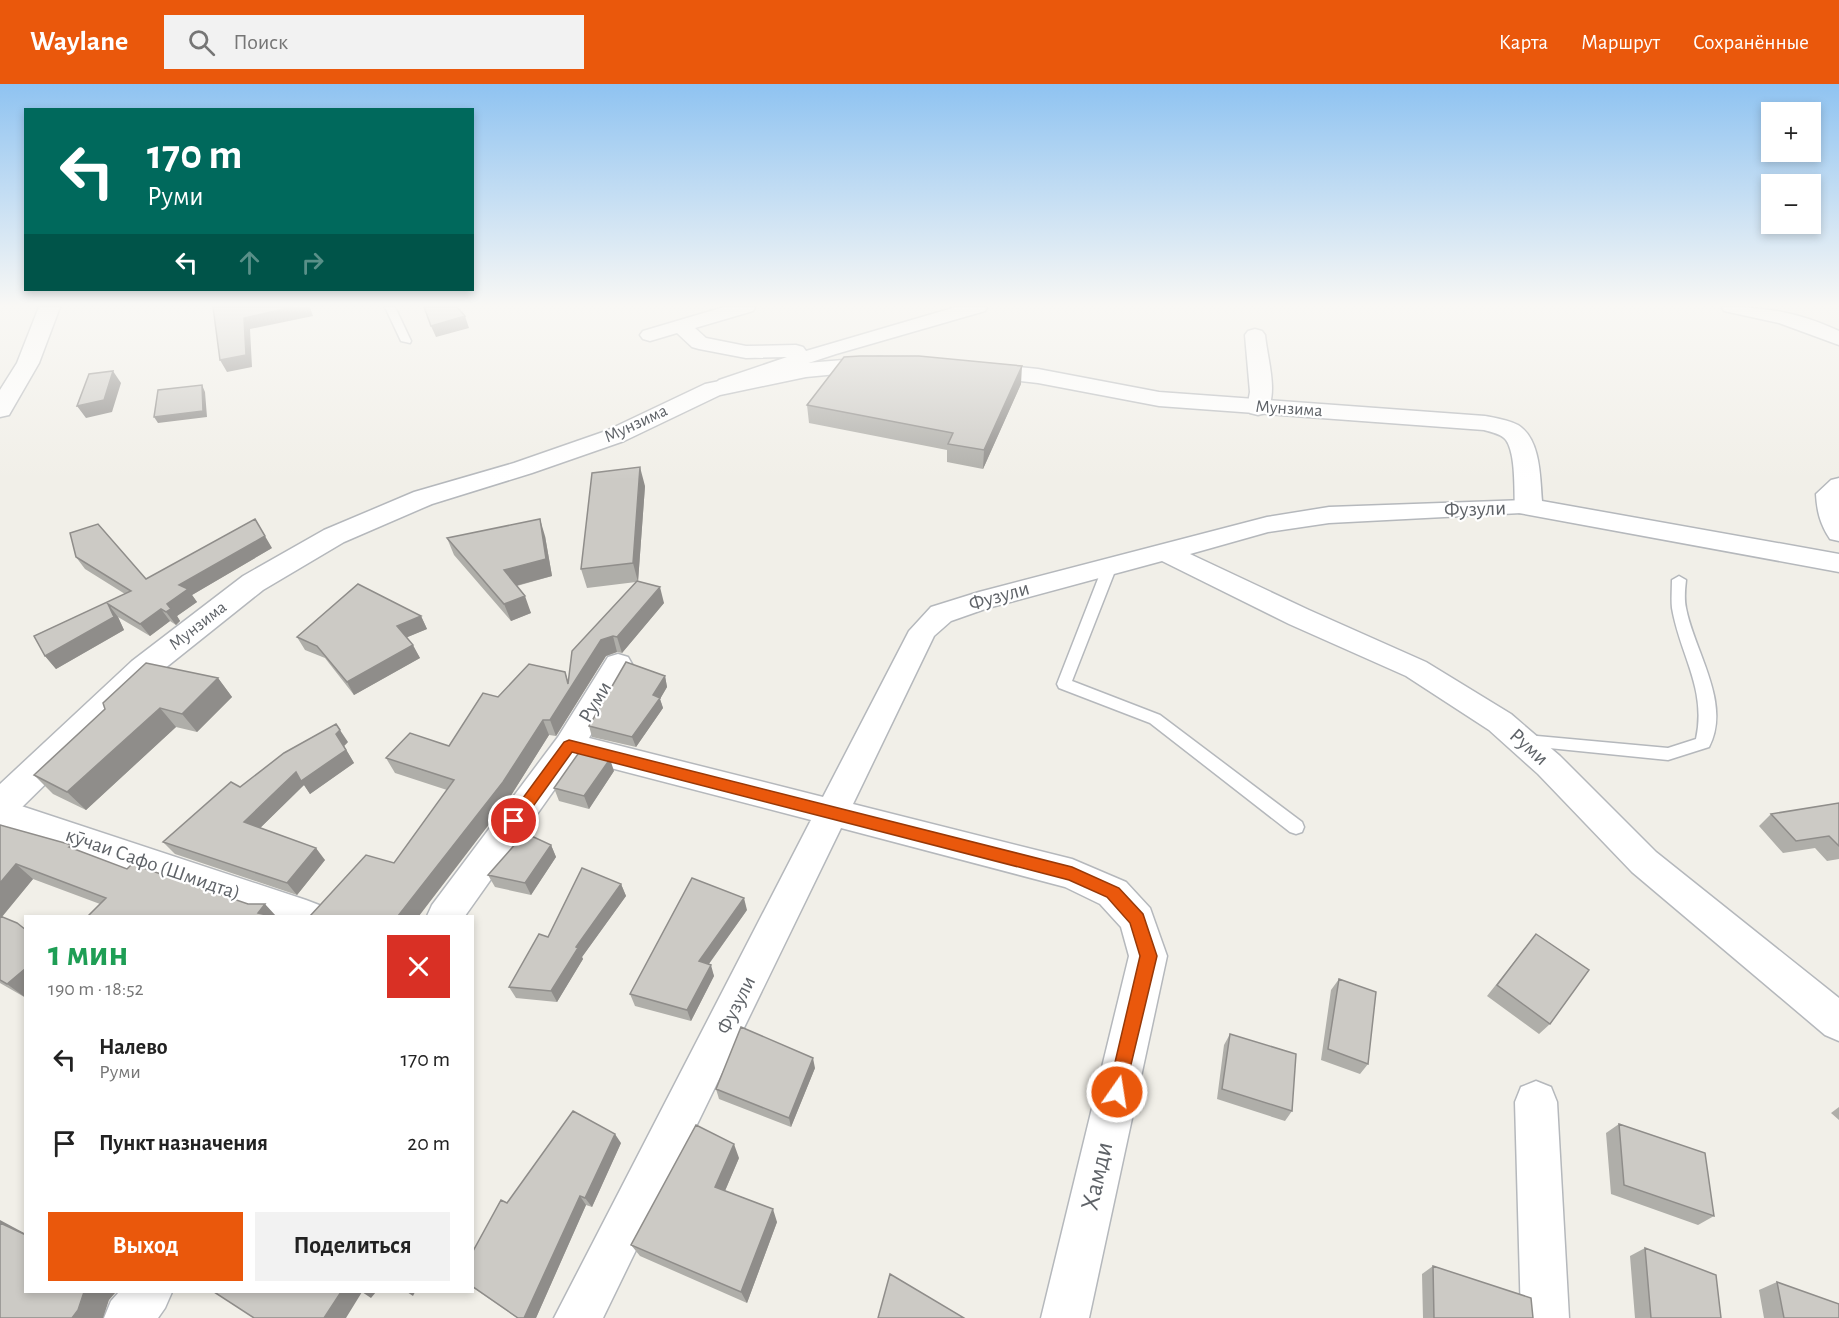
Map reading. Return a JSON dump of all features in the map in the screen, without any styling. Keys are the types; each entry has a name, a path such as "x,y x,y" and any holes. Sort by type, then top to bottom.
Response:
{"street":[{"path":"0,410 27,365"},
{"path":"713,389 786,365"},
{"name":"Мунзима","path":"0,806 143,669 253,582 334,536 423,498 523,468 615,436 713,389 806,370 856,365"},
{"path":"1258,365 1261,392 1258,408"},
{"name":"Мунзима","path":"957,368 1038,376 1159,399 1485,423 1506,428 1522,444 1529,507"},
{"path":"1839,485 1828,494 1830,514 1839,533"},
{"name":"Фузули","path":"578,1318 923,631 941,614 979,601 1267,525 1329,515 1529,507 1839,563"},
{"name":"Руми","path":"1165,552 1299,617 1416,669 1500,722 1549,765 1644,862 1839,1022"},
{"name":"Руми","path":"446,915 569,745 618,664"},
{"name":"Хамди","path":"569,745 1072,874 1113,892 1137,919 1148,956 1065,1318"},
{"name":"кӯчаи Сафо (Шмидта)","path":"0,812 303,915"},
{"path":"1536,1102 1545,1318"},
{"path":"128,1318 148,1293"}],"lane":[{"path":"1110,566 1064,684 1155,719 1296,828"},
{"path":"1522,741 1668,754 1703,743 1708,726 1705,685 1679,611 1678,580"}],"building":[{"path":"838,365 1022,366 984,450 948,444 953,433 807,405"},
{"path":"113,371 104,400 77,406 89,374"},
{"path":"202,385 203,411 154,417 158,390"},
{"path":"640,467 633,563 581,569 592,473"},
{"path":"255,519 265,536 179,585 188,589 167,604 171,609 166,612 161,609 140,624 108,604 114,617 45,656 34,636 131,591 76,557 70,533 98,524 146,579"},
{"path":"540,519 546,559 504,570 525,596 504,604 447,538"},
{"path":"637,581 660,587 617,637 601,640 550,720 543,720 503,782 399,915 311,915 366,855 394,863 454,780 386,758 410,733 449,746 483,693 498,697 529,664 565,672 568,684 572,651"},
{"path":"358,584 421,616 397,626 413,645 347,682 317,646 297,637"},
{"path":"626,662 665,676 653,695 660,698 632,737 589,726"},
{"path":"146,663 218,678 182,714 160,708 67,792 34,775 105,709 103,703"},
{"path":"336,724 340,730 336,734 346,750 301,781 296,772 244,822 316,848 287,883 163,842 231,782 240,787 284,753"},
{"path":"580,751 610,759 584,796 554,788"},
{"path":"1839,803 1839,846 1829,836 1796,841 1771,814"},
{"path":"0,825 72,845 69,847 127,869 132,864 248,904 265,904 258,913 267,915 89,915 106,898 16,864 0,883"},
{"path":"525,833 551,845 525,883 488,875"},
{"path":"582,868 621,884 576,947 578,948 551,991 509,987 539,934 548,937"},
{"path":"692,878 744,898 699,961 711,965 687,1010 630,994"},
{"path":"0,916 24,928 24,970 7,984 0,980"},
{"path":"1536,934 1589,970 1550,1024 1497,985"},
{"path":"1339,979 1376,992 1368,1064 1328,1049"},
{"path":"741,1027 813,1058 789,1118 716,1089"},
{"path":"1230,1034 1296,1054 1292,1111 1222,1089"},
{"path":"573,1111 615,1134 585,1198 580,1196 524,1318 518,1318 474,1287 474,1249 501,1200 507,1203"},
{"path":"1619,1124 1705,1153 1714,1216 1624,1185"},
{"path":"696,1125 734,1144 715,1187 773,1209 741,1292 631,1245"},
{"path":"0,1223 24,1234 24,1293 84,1293 78,1310 72,1318 0,1318"},
{"path":"1645,1248 1716,1275 1721,1318 1651,1318"},
{"path":"1433,1266 1531,1298 1533,1318 1434,1318"},
{"path":"890,1274 964,1318 878,1318"},
{"path":"1777,1282 1839,1304 1839,1318 1784,1318"},
{"path":"216,1293 340,1293 324,1318 254,1318"}],"route":[{"path":"514,821 569,745 1072,874 1113,892 1137,919 1148,956 1117,1092"}]}
